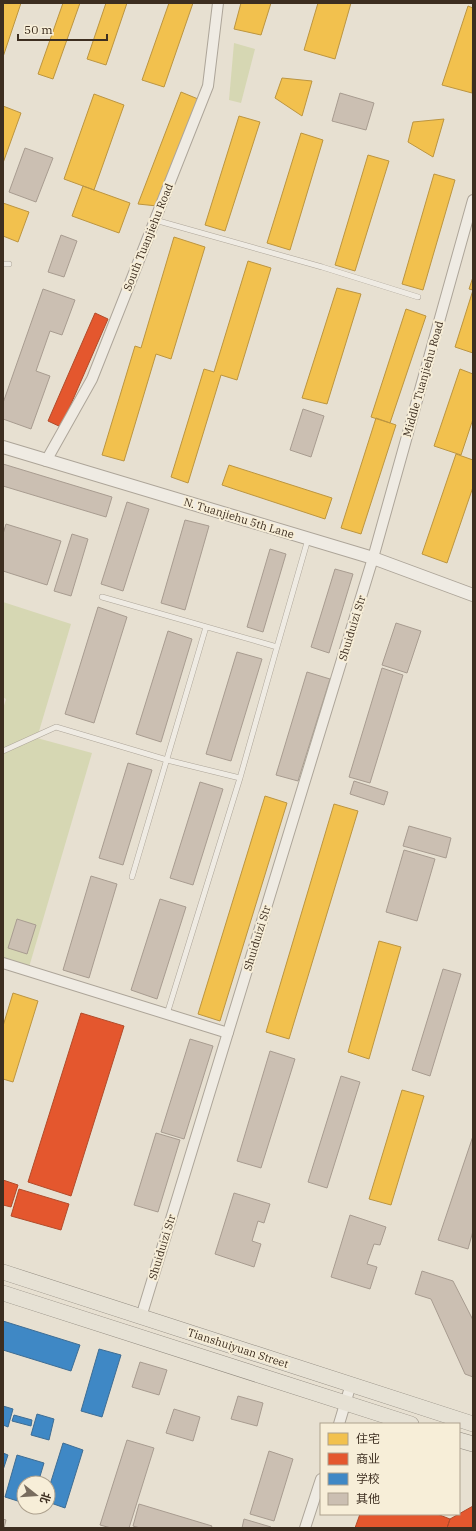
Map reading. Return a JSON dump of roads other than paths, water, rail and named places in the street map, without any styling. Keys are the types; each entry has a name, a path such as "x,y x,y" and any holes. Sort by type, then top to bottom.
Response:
{"main road":[{"name":"Tianshuiyuan Street","path":"3,1272 473,1424"},
{"name":"Tianshuiyuan Street","path":"3,1293 408,1423"},
{"path":"460,1440 473,1444"}],"street":[{"name":"South Tuanjiehu Road","path":"46,461 92,379 208,86 218,3"},
{"name":"Middle Tuanjiehu Road","path":"373,558 473,200"},
{"name":"N. Tuanjiehu 5th Lane","path":"3,447 373,558 473,595"},
{"name":"Shuiduizi Str","path":"141,1317 373,558"},
{"path":"3,963 228,1033"},
{"path":"339,1423 351,1384"},
{"path":"305,1528 320,1482"}],"lane":[{"path":"155,220 322,267 418,297"},
{"path":"3,264 9,264"},
{"path":"167,1015 240,778 308,539"},
{"path":"102,596 277,647"},
{"path":"132,877 206,627"},
{"path":"3,751 56,727 167,760 240,778"}]}
